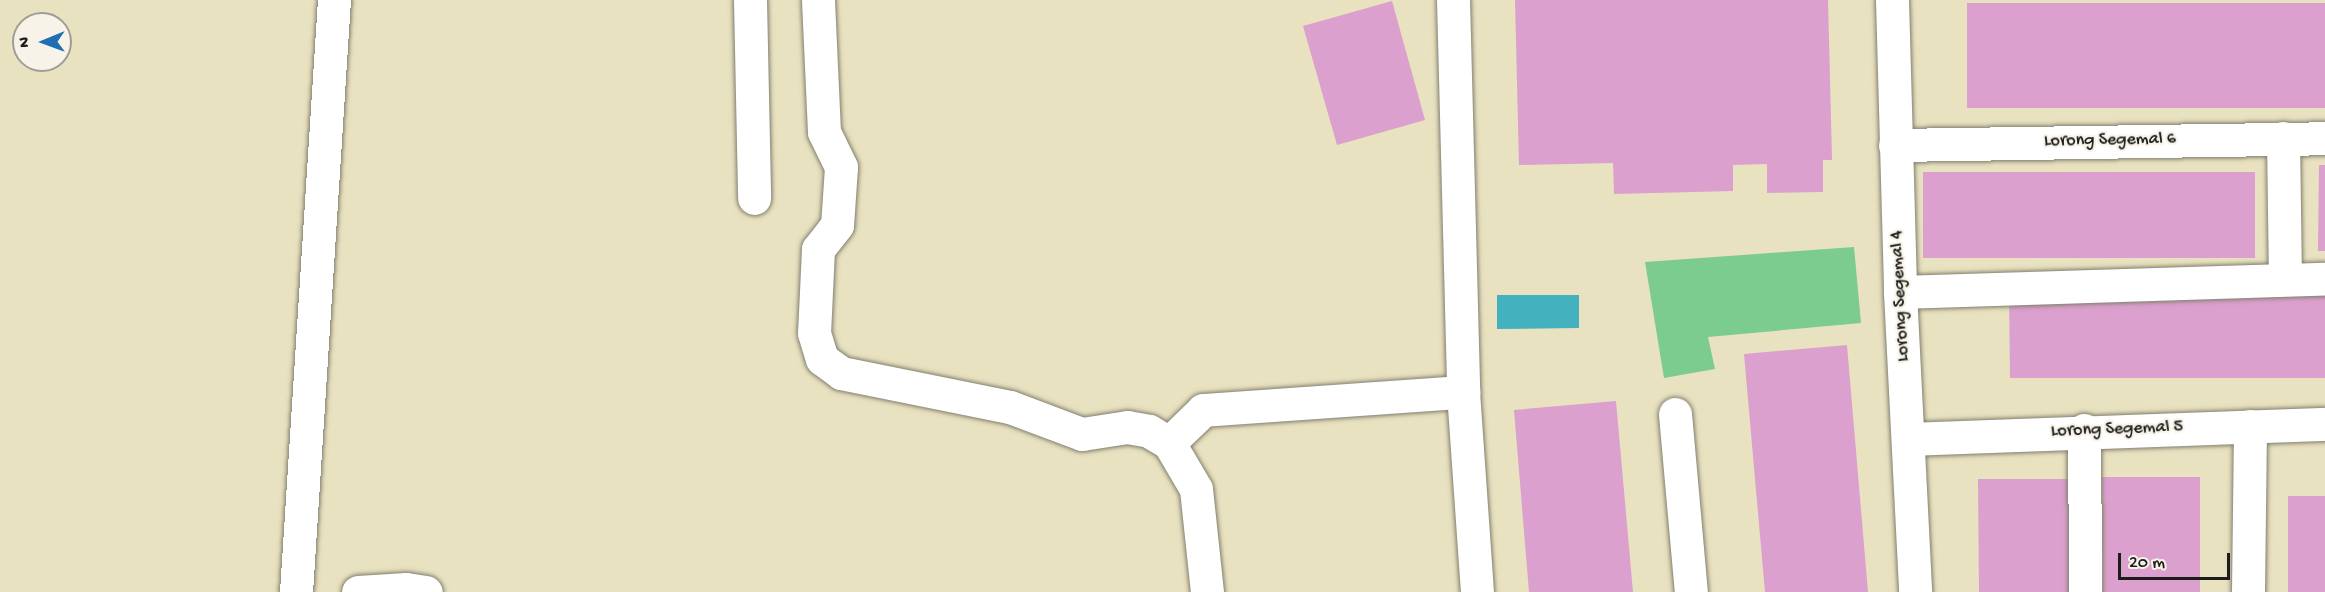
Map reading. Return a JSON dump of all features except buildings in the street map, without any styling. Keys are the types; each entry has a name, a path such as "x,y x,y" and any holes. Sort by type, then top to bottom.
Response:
{"street":[{"path":"296,592 334,0"},
{"path":"750,0 754,198"},
{"path":"818,0 824,132 840,167 837,225 818,249 814,333 822,359 841,373 1010,407 1082,434 1127,427 1149,430 1169,443 1197,489 1206,592"},
{"path":"1454,0 1463,393 1477,592"},
{"name":"Lorong Segemal 4","path":"1892,0 1900,292 1910,438 1915,592"},
{"path":"2283,138 2285,279"},
{"name":"Lorong Segemal 6","path":"1895,145 2325,138"},
{"path":"1900,292 2325,279"},
{"path":"1169,443 1203,410 1463,393"},
{"path":"1675,414 1690,592"},
{"name":"Lorong Segemal 5","path":"1910,438 2084,430 2325,424"},
{"path":"2248,592 2250,426"},
{"path":"2084,430 2085,592"},
{"path":"358,592 406,589 426,592"}],"green space":[{"path":"1854,247 1861,323 1708,337 1715,369 1664,378 1645,262"}],"water":[{"path":"1497,295 1579,295 1579,328 1497,329"}]}
